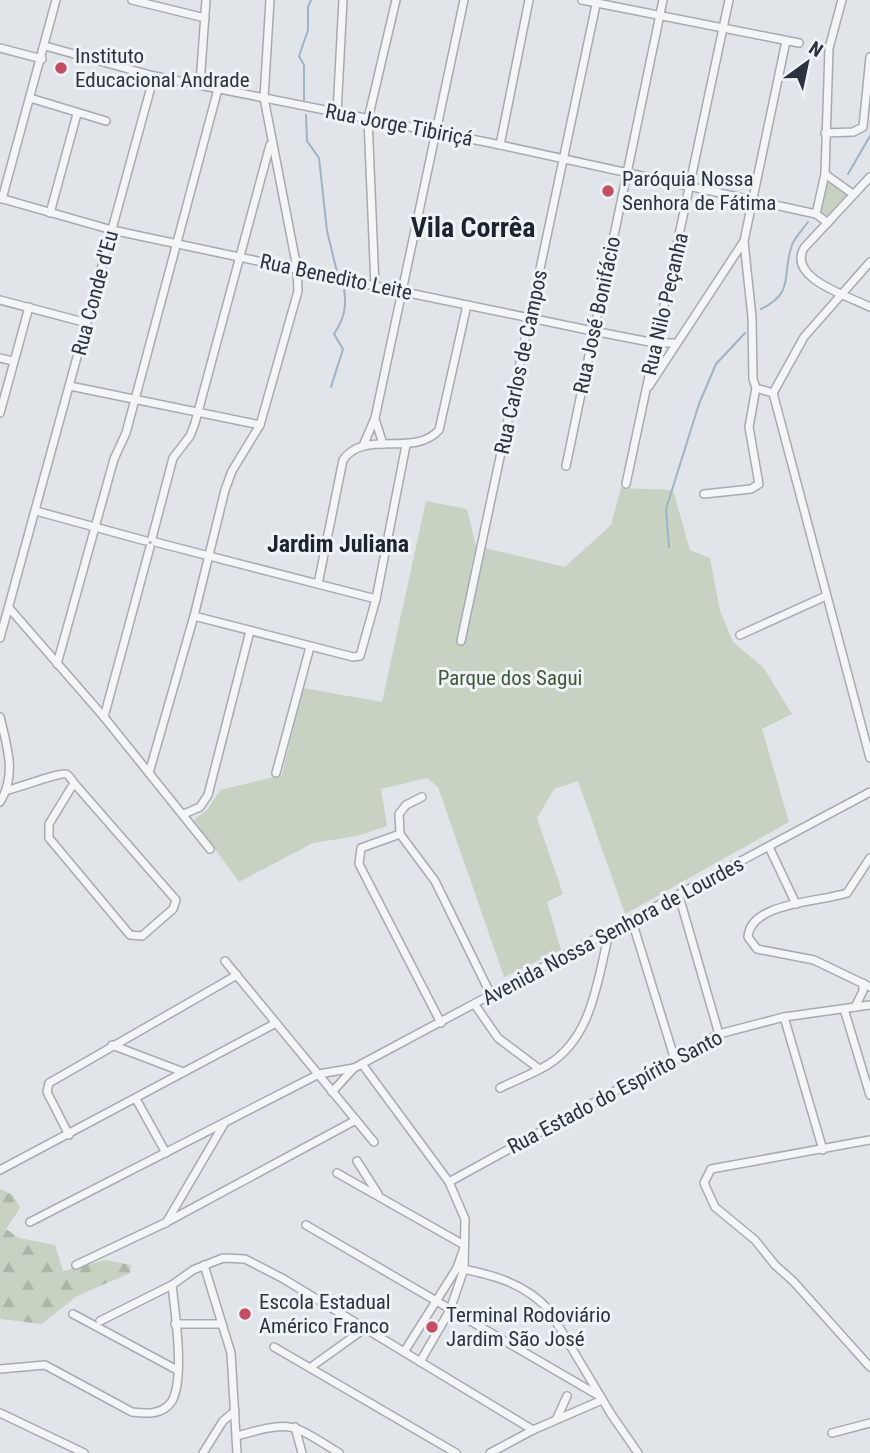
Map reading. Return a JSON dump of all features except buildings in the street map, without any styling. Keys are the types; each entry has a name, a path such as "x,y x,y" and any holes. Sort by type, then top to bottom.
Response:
{"street":[{"path":"1,198 43,60 56,0"},
{"path":"132,0 205,18"},
{"path":"200,84 206,0"},
{"path":"149,774 194,616 230,474 260,425 296,299 297,268 264,99 270,0"},
{"path":"337,113 343,0"},
{"path":"375,286 368,119 396,0"},
{"path":"363,446 375,418 464,0"},
{"path":"500,145 530,0"},
{"path":"582,0 799,43"},
{"name":"Rua José Bonifácio","path":"566,466 663,0"},
{"name":"Rua Nilo Peçanha","path":"626,484 729,0"},
{"path":"828,223 816,214 825,174 830,48 842,0"},
{"name":"Rua Carlos de Campos","path":"461,641 597,1"},
{"path":"704,494 755,488 760,477 748,427 756,388 744,241 786,41"},
{"name":"Rua Jorge Tibiriçá","path":"45,46 154,76 500,145 816,214"},
{"path":"0,48 43,60"},
{"path":"825,132 853,132 863,127 870,57"},
{"name":"Rua Conde d'Eu","path":"0,638 154,76"},
{"path":"57,664 114,459 126,433 133,397 218,89"},
{"path":"30,98 106,121"},
{"path":"50,213 77,114"},
{"path":"104,717 173,458 190,436 198,411 271,141"},
{"path":"825,174 853,194"},
{"path":"870,177 804,248 799,259 804,273 870,307"},
{"name":"Rua Benedito Leite","path":"1,198 112,230 593,331 656,343 674,343"},
{"path":"645,393 674,343 744,241"},
{"path":"870,262 804,337 773,393 870,758"},
{"path":"0,300 87,323"},
{"path":"318,584 340,467 348,453 363,446 406,445 430,437 439,430 467,305"},
{"path":"0,413 29,307"},
{"path":"0,358 13,361"},
{"path":"70,386 260,425"},
{"path":"756,388 773,393"},
{"path":"375,418 383,444"},
{"path":"194,616 310,647 353,657 360,656 376,599 406,445"},
{"path":"36,511 376,599"},
{"path":"740,635 826,596"},
{"path":"10,609 104,717 210,849"},
{"path":"184,814 201,807 208,795 250,631"},
{"path":"276,773 310,647"},
{"path":"0,717 8,750 8,790 0,802"},
{"path":"8,790 66,774 74,783 176,900 173,909 142,936 130,935 49,838 49,824 74,783"},
{"name":"Avenida Nossa Senhora de Lourdes","path":"358,1066 492,997 870,792"},
{"path":"422,797 402,810 399,819 400,834 435,881 492,997"},
{"path":"400,834 362,848 359,856 362,872 441,1023"},
{"path":"769,847 796,904"},
{"path":"855,1007 867,985 814,960 757,949 749,942 750,926 755,918 796,904 847,892 870,858"},
{"path":"678,896 719,1034"},
{"path":"632,920 675,1060"},
{"path":"500,1088 548,1065 567,1050 582,1030 609,933"},
{"path":"225,961 374,1142"},
{"path":"69,1135 47,1087 55,1078 237,975"},
{"path":"475,1005 498,1038 538,1068"},
{"name":"Rua Estado do Espírito Santo","path":"449,1182 719,1034 785,1017 870,1005"},
{"path":"844,1009 870,1096"},
{"path":"785,1017 823,1150"},
{"path":"0,1158 3,1168 276,1023"},
{"path":"112,1045 183,1072"},
{"path":"30,1222 319,1073 358,1066"},
{"path":"332,1092 358,1066"},
{"path":"358,1066 449,1182 465,1219 461,1268 450,1310 420,1362"},
{"path":"136,1099 166,1153"},
{"path":"76,1265 165,1223 356,1120"},
{"path":"165,1223 224,1124"},
{"path":"870,1140 711,1169 704,1183 715,1208 755,1240 870,1367"},
{"path":"357,1161 380,1197"},
{"path":"337,1173 464,1246"},
{"path":"306,1225 602,1398"},
{"path":"100,1321 172,1285 204,1265 223,1258 255,1263 533,1430"},
{"path":"204,1265 232,1361 237,1453"},
{"path":"404,1352 436,1300 461,1268"},
{"path":"461,1268 514,1283 537,1296 549,1310 638,1453"},
{"path":"0,1369 45,1365 132,1412 144,1414 160,1411 171,1401 177,1370 172,1285"},
{"path":"73,1314 177,1370"},
{"path":"175,1324 222,1324"},
{"path":"311,1367 364,1329"},
{"path":"274,1346 456,1453"},
{"path":"556,1419 567,1396"},
{"path":"490,1453 602,1398"},
{"path":"202,1453 223,1421 235,1411"},
{"path":"0,1413 84,1453"},
{"path":"832,1433 870,1423"},
{"path":"237,1436 274,1426 295,1427 339,1453"},
{"path":"295,1427 302,1453"},
{"path":"65,1444 66,1453"}],"green space":[{"path":"826,183 831,183 847,195 827,216 820,210"},
{"name":"Parque dos Sagui","path":"621,488 673,490 690,550 710,558 720,611 733,642 763,667 792,714 762,729 789,822 625,914 578,781 554,789 537,818 563,894 547,902 561,950 504,977 438,787 427,778 381,789 387,826 357,836 313,843 239,882 194,820 208,809 220,790 282,775 303,688 382,702 426,501 467,509 476,546 565,567 611,525"},
{"path":"0,1189 13,1195 20,1208 6,1229 19,1238 55,1245 63,1271 105,1260 131,1265 130,1273 77,1296 42,1324 0,1319"}],"waterway":[{"path":"304,100 304,65 299,56 308,30 308,7 311,0"},
{"path":"306,115 307,141 319,158 327,231 337,272"},
{"path":"848,174 870,136"},
{"path":"761,309 772,303 783,289 792,245 808,222"},
{"path":"331,387 343,349 334,334 344,313 344,289"},
{"path":"669,547 666,509 699,404 716,364 745,333"}],"place":[{"name":"Instituto Educacional Andrade","path":"61,68"},
{"name":"Paróquia Nossa Senhora de Fátima","path":"608,191"},
{"name":"Escola Estadual Américo Franco","path":"245,1314"},
{"name":"Terminal Rodoviário Jardim São José","path":"432,1327"}],"district":[{"name":"Vila Corrêa","path":"473,227"},
{"name":"Jardim Juliana","path":"338,544"}]}
